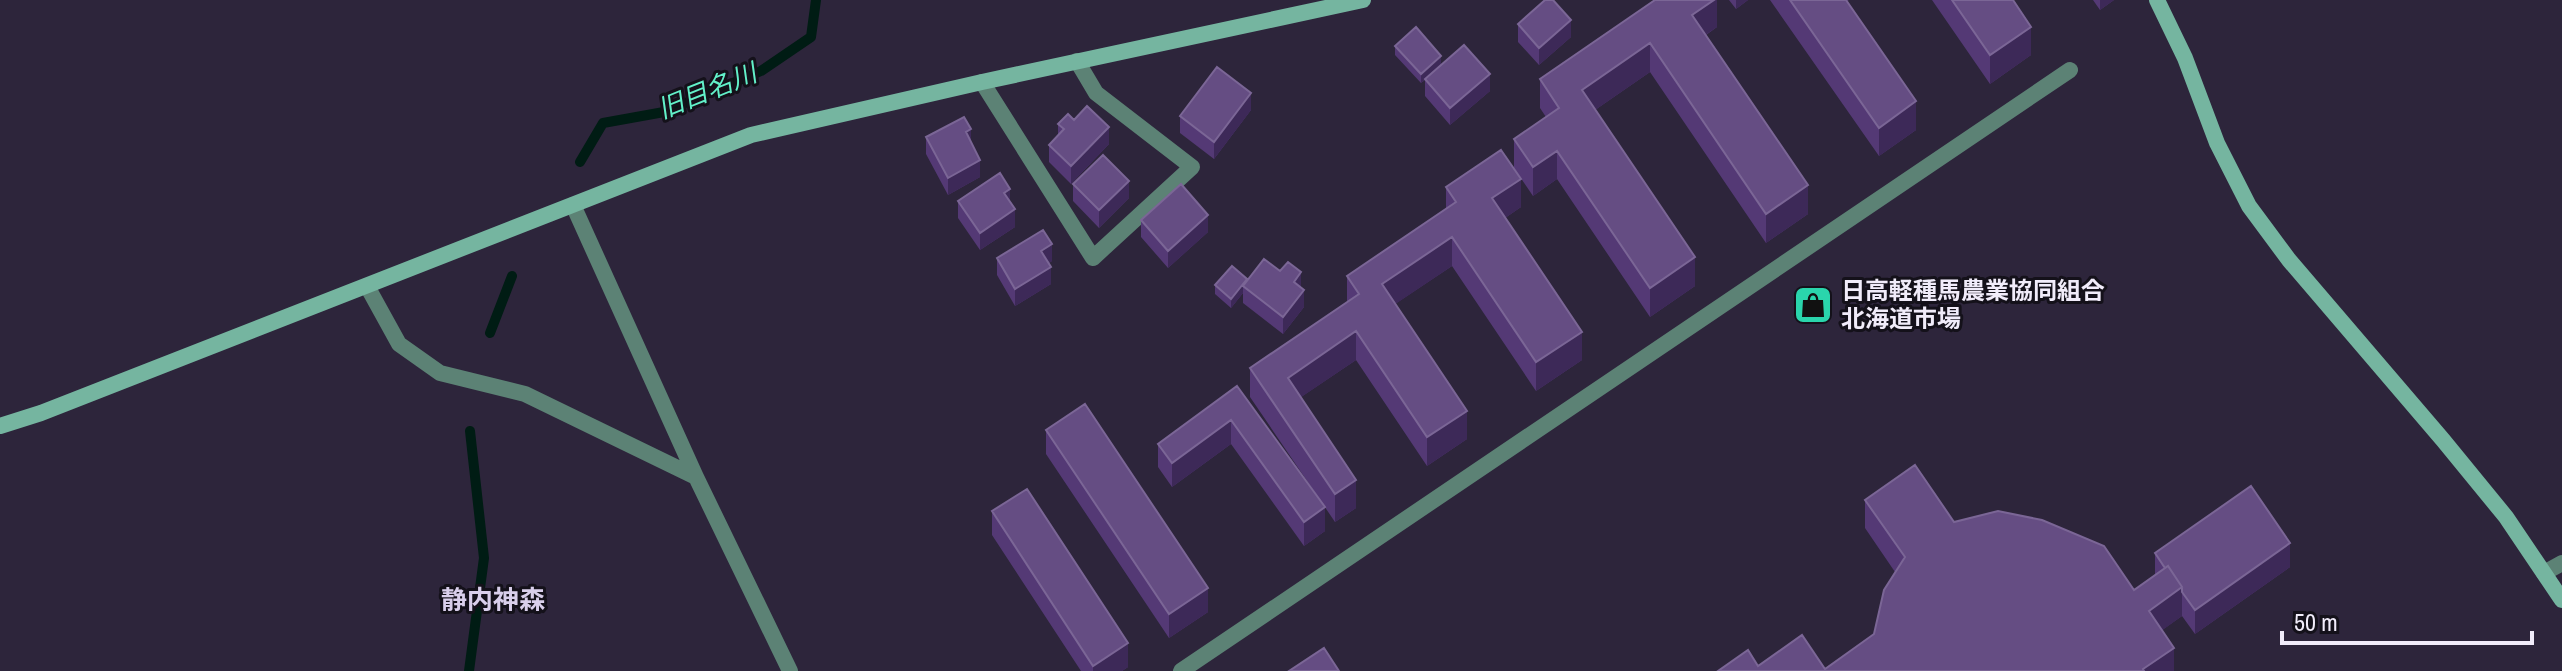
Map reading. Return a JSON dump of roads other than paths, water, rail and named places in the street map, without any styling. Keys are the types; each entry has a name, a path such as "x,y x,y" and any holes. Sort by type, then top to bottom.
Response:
{"street":[{"path":"0,426 41,413 751,135 1363,0"},
{"path":"2157,0 2185,58 2217,143 2249,206 2289,260 2506,517 2562,600"},
{"path":"982,82 1093,258 1192,167 1096,93 1077,61"},
{"path":"1181,671 2070,70"},
{"path":"573,205 696,477 790,671"},
{"path":"367,286 399,344 440,373 525,394 696,477"},
{"path":"2544,573 2562,563"}],"waterway":[{"name":"旧目名川","path":"580,162 603,123 664,112 761,71 811,37 816,0"},
{"name":"旧目名川","path":"490,333 512,276"},
{"name":"旧目名川","path":"469,671 484,558 470,431"}],"place":[{"name":"日高軽種馬農業協同組合 北海道市場","path":"1813,305"}],"district":[{"name":"静内神森","path":"493,600"}]}
